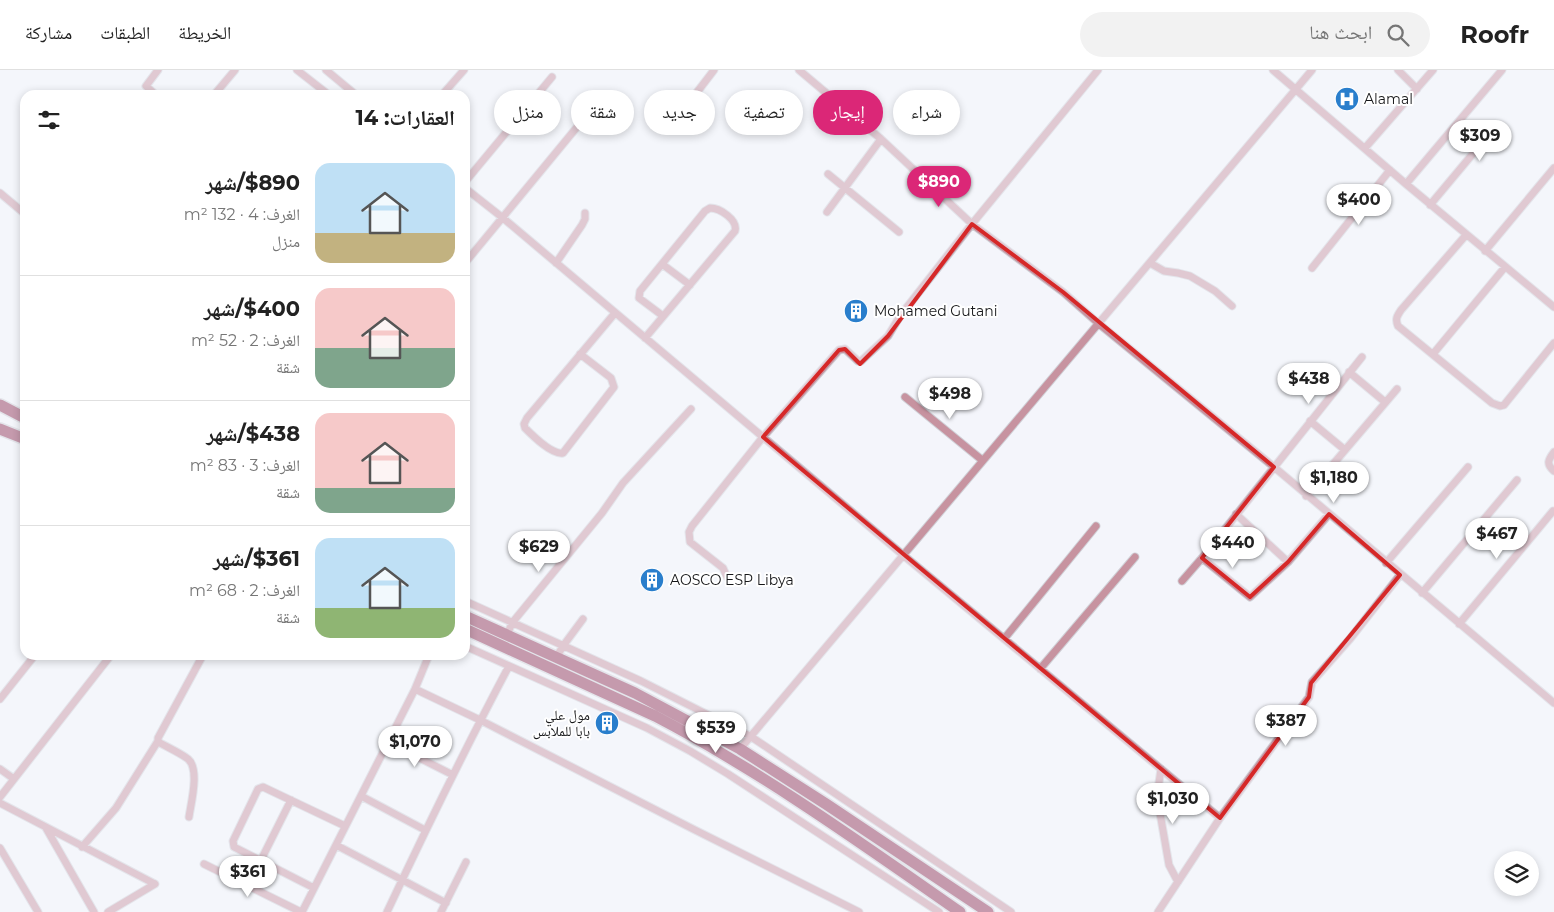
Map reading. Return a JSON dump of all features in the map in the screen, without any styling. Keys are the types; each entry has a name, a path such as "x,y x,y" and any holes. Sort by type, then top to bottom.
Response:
{"highway":[{"path":"0,405 20,415"},
{"path":"0,429 20,437"},
{"path":"470,618 635,693 740,749 988,912"},
{"path":"470,631 654,716 730,758 814,811 960,912"}],"street":[{"path":"150,90 146,86 158,70"},
{"path":"218,90 235,70"},
{"path":"297,70 323,90"},
{"path":"326,70 350,90"},
{"path":"446,90 464,70"},
{"path":"699,90 714,70"},
{"path":"798,70 882,139 972,224 1063,292 1554,703"},
{"path":"727,577 723,568 690,542 688,532 763,437 840,350 845,350 858,361 861,361 888,336 900,316 972,224 1098,70"},
{"path":"1272,70 1430,205 1554,307"},
{"path":"740,749 1312,70"},
{"path":"1398,70 1417,89"},
{"path":"1365,148 1433,70"},
{"path":"1406,184 1502,70"},
{"path":"470,176 552,77"},
{"path":"1430,205 1481,144 1455,126"},
{"path":"470,257 571,135"},
{"path":"827,212 882,139"},
{"path":"1485,251 1554,168"},
{"path":"1312,268 1390,170"},
{"path":"828,174 899,232"},
{"path":"470,192 1220,818"},
{"path":"0,193 20,210"},
{"path":"644,338 690,285 736,228 732,220 720,210 710,208 705,212 640,291 639,298 663,316"},
{"path":"556,263 582,225 585,213"},
{"path":"1466,234 1397,316 1396,322 1398,326 1492,403 1500,406 1504,404 1554,342"},
{"path":"1150,263 1160,270 1178,273 1196,280 1215,291 1232,306"},
{"path":"662,264 690,285"},
{"path":"1432,354 1505,267"},
{"path":"580,354 612,378 614,387 563,453 558,454 530,433 524,424 527,418 580,354 615,312"},
{"path":"1182,581 1362,357"},
{"path":"1349,372 1385,402"},
{"path":"1306,496 1397,389"},
{"path":"905,397 982,460"},
{"path":"507,635 512,623 602,513 622,483 691,409"},
{"path":"1310,421 1345,450"},
{"path":"1554,452 1548,465 1554,472"},
{"path":"1386,563 1468,467"},
{"path":"1422,593 1517,480"},
{"path":"1458,624 1553,511"},
{"path":"1236,514 1288,562"},
{"path":"1202,558 1250,597 1288,562 1329,514"},
{"path":"1004,639 1096,526"},
{"path":"1040,669 1135,557"},
{"path":"1158,912 1220,818 1309,697 1312,682 1400,575"},
{"path":"470,601 512,623 641,681 750,736 1011,912"},
{"path":"556,658 583,619"},
{"path":"470,648 647,728 690,751 736,779 938,912"},
{"path":"0,699 31,660"},
{"path":"0,797 107,660"},
{"path":"82,847 116,808 158,741 200,660"},
{"path":"204,864 302,912 388,742 427,660"},
{"path":"387,912 425,830 509,666"},
{"path":"600,677 606,666"},
{"path":"540,680 547,667"},
{"path":"635,693 641,681"},
{"path":"414,689 480,720 859,912"},
{"path":"158,741 190,760 194,767 189,817"},
{"path":"388,742 453,775"},
{"path":"0,769 14,780"},
{"path":"1161,769 1157,796 1170,869 1178,882"},
{"path":"314,888 234,847 233,841 258,790 263,787 345,826"},
{"path":"361,796 425,830"},
{"path":"261,860 291,800"},
{"path":"0,803 155,884 108,912"},
{"path":"46,828 94,912"},
{"path":"336,845 446,903"},
{"path":"0,848 38,912"},
{"path":"442,912 466,862"}],"highlighted area":[{"path":"972,224 1063,292 1274,467 1202,558 1250,597 1288,562 1329,514 1400,575 1311,683 1309,697 1220,818 763,437 839,350 845,349 860,364 888,336"}],"place":[{"name":"Alamal","path":"1347,99"},
{"name":"Mohamed Gutani","path":"856,311"},
{"name":"AOSCO ESP Libya","path":"652,580"},
{"name":"مول علي بابا للملابس","path":"607,723"}]}
